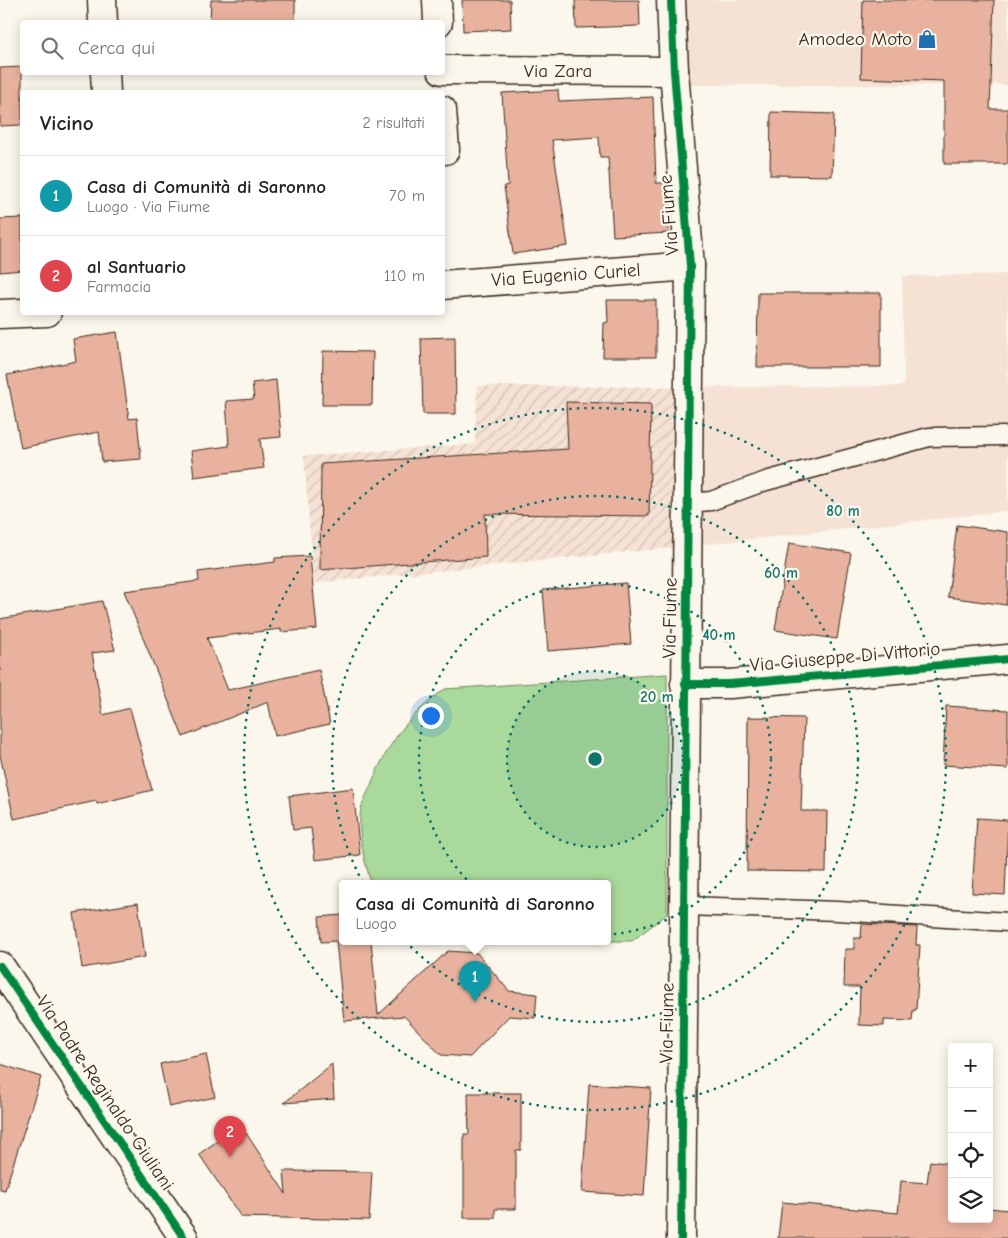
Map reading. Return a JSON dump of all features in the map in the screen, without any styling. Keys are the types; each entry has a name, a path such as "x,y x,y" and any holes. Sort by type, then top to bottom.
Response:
{"street":[{"path":"102,0 103,20"},
{"path":"437,0 438,20"},
{"name":"Via Fiume","path":"671,0 674,71 690,266 681,1238"},
{"name":"Via Zara","path":"445,71 674,71"},
{"path":"105,75 106,90"},
{"name":"Via Zara","path":"442,75 442,90"},
{"name":"Via Eugenio Curiel","path":"445,285 690,266"},
{"path":"0,314 20,313"},
{"name":"Via Giuseppe Di Vittorio","path":"685,684 730,684 1008,659"},
{"name":"Via Padre Reginaldo Giuliani","path":"0,966 184,1238"}],"lane":[{"path":"688,503 711,501 766,481 929,437 1004,436"},
{"path":"684,906 838,911 1008,922"}],"shaded area":[{"path":"682,0 1008,0 1008,85 685,85"},
{"path":"1008,274 1008,511 698,545 694,387 904,386 902,276"},
{"path":"477,386 694,387 698,545 314,583 304,456 475,444"}],"green space":[{"path":"667,674 667,914 632,941 611,941 611,880 370,880 362,850 360,833 360,813 364,802 391,744 409,720 445,689"}],"building":[{"path":"211,0 295,0 295,20 210,20"},
{"path":"462,0 510,0 511,29 463,31"},
{"path":"575,0 639,0 640,26 576,28"},
{"name":"Amodeo Moto","path":"863,0 994,0 990,109 1008,109 1008,164 944,164 944,81 861,78"},
{"path":"20,67 22,90 20,90 20,125 0,126 0,68"},
{"path":"558,90 559,101 653,97 656,183 666,183 669,233 613,236 608,157 600,157 599,137 552,140 568,246 513,254 504,186 508,185 502,93"},
{"path":"771,112 834,114 832,176 770,175"},
{"path":"20,218 20,270 0,272 0,219"},
{"path":"758,293 881,293 881,367 757,367"},
{"path":"607,300 656,300 656,357 603,357 604,323 608,322"},
{"path":"117,332 129,419 137,418 141,459 102,462 99,432 21,448 7,375 76,361 73,339"},
{"path":"455,337 456,414 423,414 421,338"},
{"path":"323,351 373,352 372,405 322,405"},
{"path":"276,380 281,437 260,439 264,468 194,477 191,451 229,446 226,401 254,399 252,383"},
{"path":"566,402 651,404 649,516 485,514 486,557 320,570 321,464 568,449"},
{"path":"957,525 1008,532 1008,588 1006,605 948,597"},
{"path":"789,543 851,553 837,639 775,630"},
{"path":"310,556 317,629 281,632 281,629 207,638 228,690 319,670 330,724 275,736 268,702 183,737 124,591 199,581 198,572 275,562 275,558"},
{"path":"626,583 631,644 548,651 543,590"},
{"path":"102,601 115,650 92,653 103,715 130,708 152,790 97,804 96,801 14,819 0,755 0,619"},
{"path":"946,706 1008,710 1008,769 943,765"},
{"path":"748,717 804,718 801,811 827,811 826,872 747,871"},
{"path":"353,788 360,855 315,860 311,828 293,830 289,796"},
{"path":"977,818 1008,820 1005,895 972,893"},
{"path":"138,903 145,957 82,968 74,913"},
{"path":"339,915 339,945 371,945 378,1015 448,951 477,953 509,991 537,994 535,1018 509,1016 470,1057 441,1055 404,1016 344,1021 336,941 321,942 319,917"},
{"path":"862,924 917,927 916,945 920,945 916,1010 913,1010 912,1021 884,1020 884,1026 859,1025 860,987 844,987 845,949 854,949 854,938 861,938"},
{"path":"206,1054 215,1097 169,1107 160,1064"},
{"path":"0,1064 41,1077 5,1190 0,1189"},
{"path":"332,1064 334,1099 284,1103"},
{"path":"589,1084 651,1088 644,1196 582,1192"},
{"path":"468,1093 521,1093 521,1150 516,1150 516,1209 495,1209 495,1218 464,1218 464,1134 469,1134"},
{"path":"246,1133 286,1194 284,1171 372,1172 369,1220 241,1217 199,1154 223,1137 226,1149"},
{"path":"930,1161 948,1163 948,1223 993,1223 993,1208 1008,1210 1008,1238 778,1238 782,1202 898,1213 901,1181 927,1183"}],"cycle path":[{"path":"671,0 674,71 690,266 681,1238"},
{"path":"685,684 730,684 1008,659"},
{"path":"0,966 184,1238"}],"place":[{"name":"Amodeo Moto","path":"927,39"},
{"name":"Casa di Comunità di Saronno","path":"475,1002"},
{"name":"al Santuario","path":"230,1157"}]}
